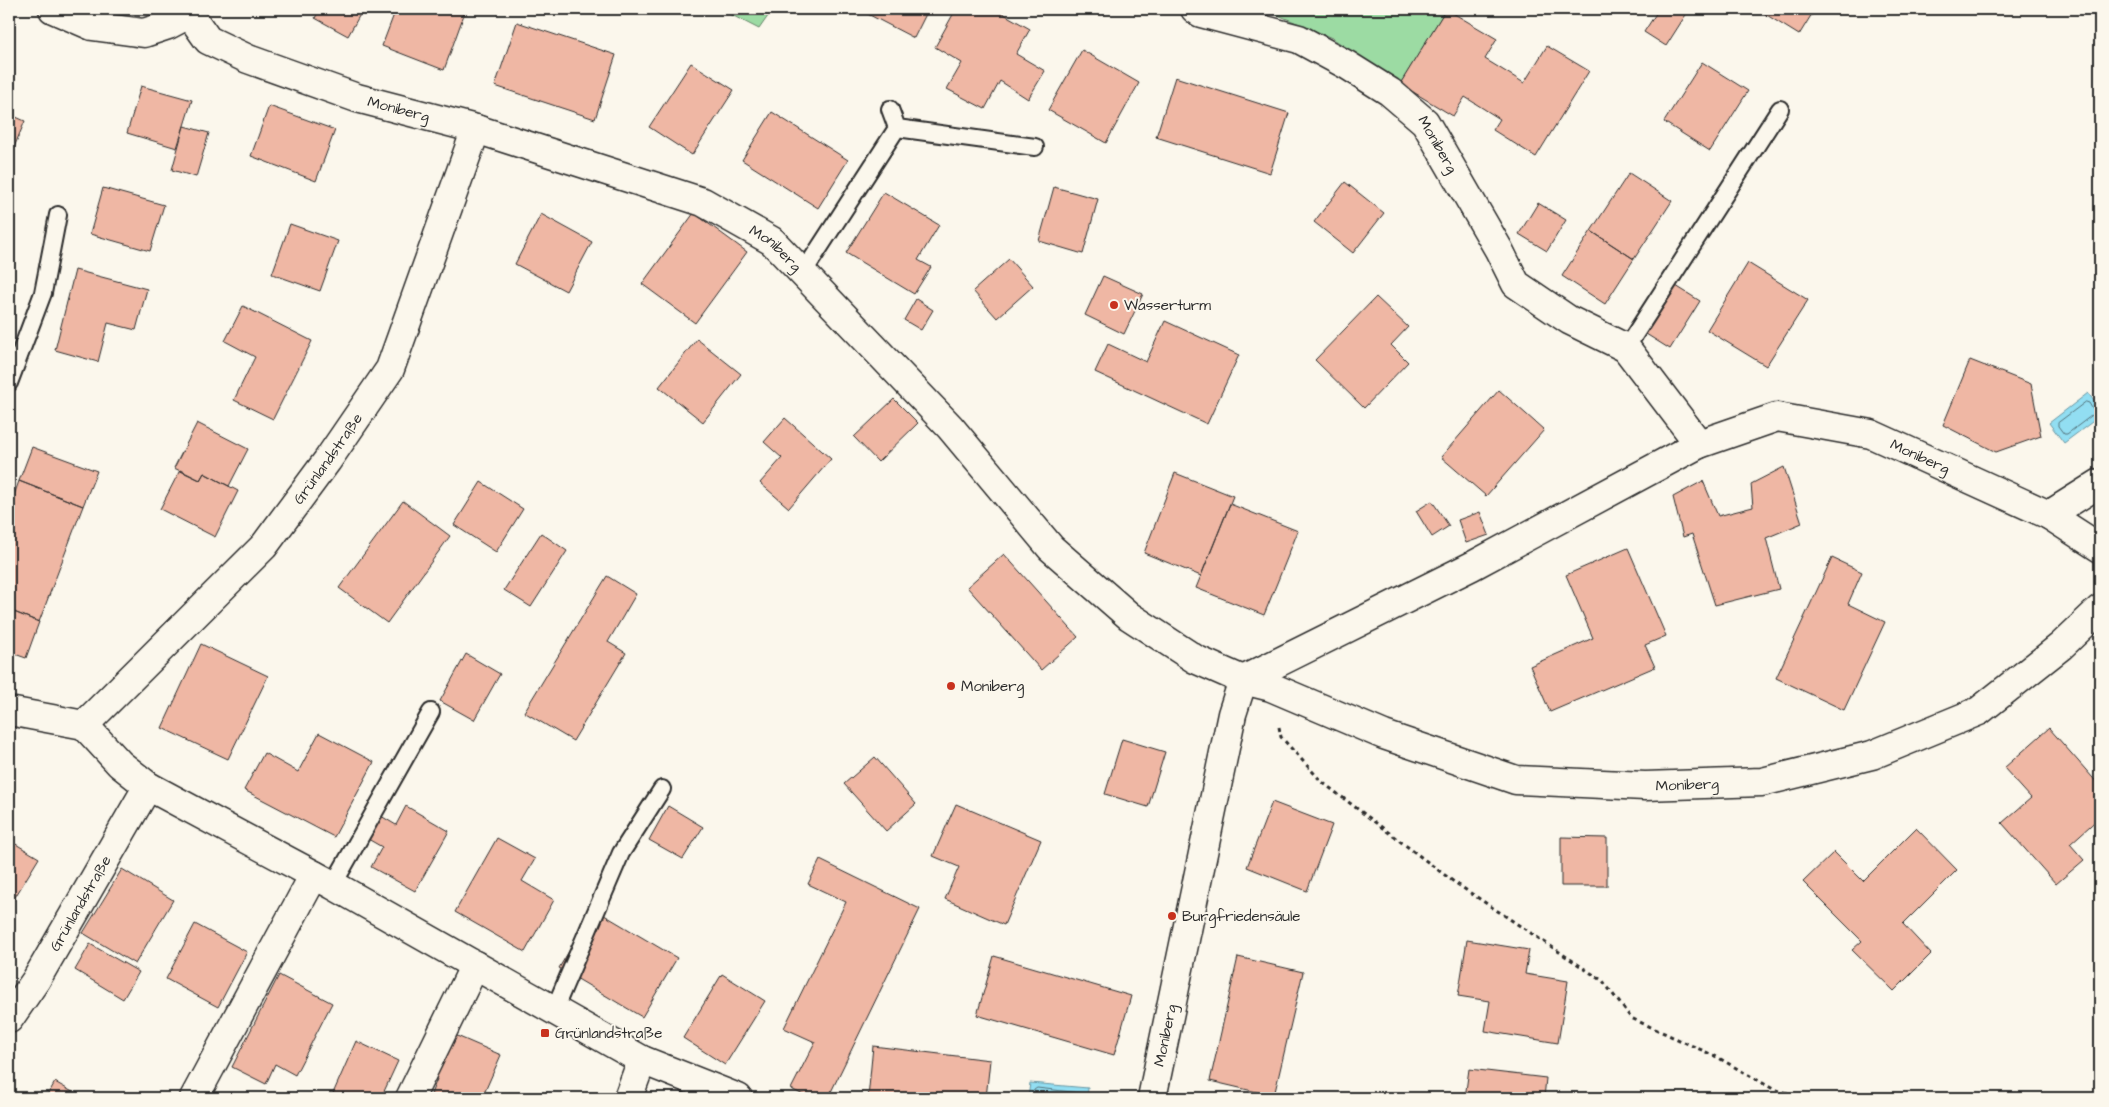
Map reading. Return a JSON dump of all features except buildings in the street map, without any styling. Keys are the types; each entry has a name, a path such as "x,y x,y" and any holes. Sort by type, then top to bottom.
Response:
{"street":[{"path":"53,9 92,26 144,33 168,25 187,11"},
{"name":"Moniberg","path":"1194,9 1201,13 1299,39 1347,65 1390,92 1425,122 1499,250 1516,284 1569,320 1626,348 1700,444"},
{"name":"Moniberg","path":"187,11 208,40 248,59 357,98 476,129 703,202 772,241 950,427 1051,548 1129,616 1195,659 1243,680 1271,687 1384,735 1516,780 1645,786 1762,782 1872,755 1979,712 2061,646 2100,609"},
{"name":"Grünlandstraße","path":"84,725 264,546 327,461 390,369 476,129"},
{"name":"Moniberg","path":"1152,1098 1232,714 1243,680 1472,566 1700,444 1777,417 1871,434 2049,515 2100,548"},
{"path":"2049,515 2100,483"},
{"path":"9,712 84,725 120,764 148,786 323,880 642,1060 738,1098"},
{"name":"Grünlandstraße","path":"9,1019 36,980 148,786"},
{"path":"194,1098 323,880"},
{"path":"410,1098 475,965"},
{"path":"628,1098 642,1060"}],"lane":[{"path":"890,109 897,128"},
{"path":"1626,348 1780,109"},
{"path":"897,128 1035,146"},
{"path":"803,273 897,128"},
{"path":"9,383 43,293 58,215"},
{"path":"323,880 431,712"},
{"path":"554,1010 622,852 662,789"}],"path":[{"path":"1271,687 1281,737 1322,782 1454,882 1603,981 1631,1018 1717,1057 1773,1089 1806,1098"}],"green space":[{"path":"720,9 773,9 759,29"},
{"path":"1264,9 1446,9 1400,84 1332,38"}],"water":[{"path":"2088,393 2100,409 2100,416 2064,443 2049,423"},
{"path":"1030,1083 1088,1088 1087,1098 1028,1098"}],"place":[{"name":"Wasserturm","path":"1114,305"},
{"name":"Moniberg","path":"951,686"},
{"name":"Burgfriedensäule","path":"1172,916"},
{"name":"Grünlandstraße","path":"545,1033"}]}
